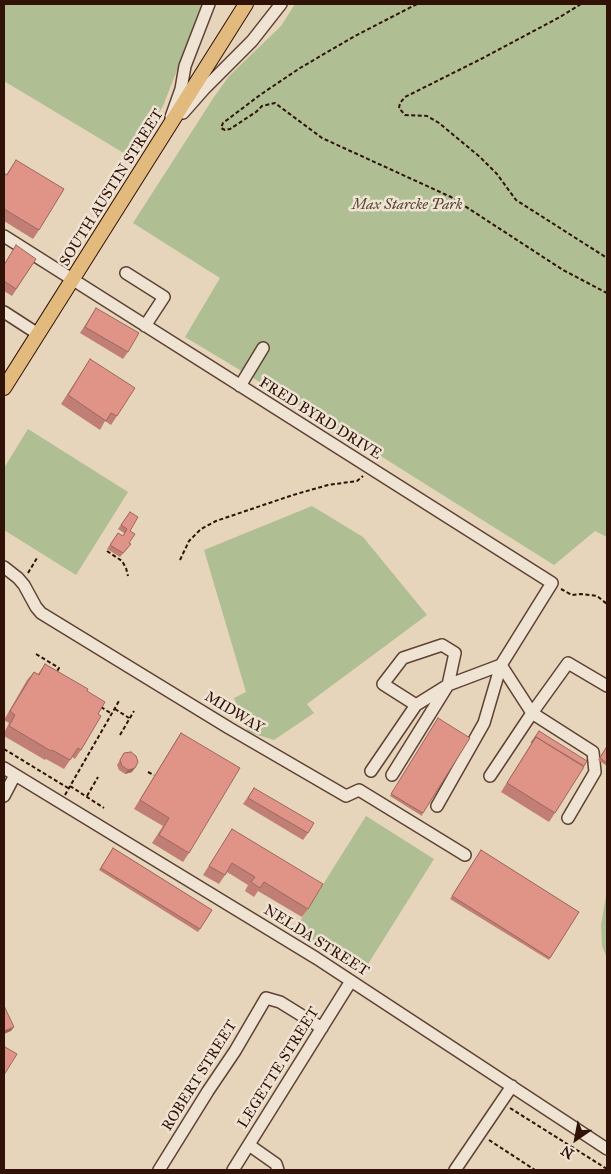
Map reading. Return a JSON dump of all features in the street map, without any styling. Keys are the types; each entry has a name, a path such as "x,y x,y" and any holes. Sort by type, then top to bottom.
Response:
{"main road":[{"name":"SOUTH AUSTIN STREET","path":"4,388 166,133 242,5"}],"street":[{"path":"166,133 185,66 209,4"},
{"path":"166,133 205,88 252,41 281,4"},
{"name":"FRED BYRD DRIVE","path":"4,236 552,583 501,665"},
{"path":"126,273 164,298 145,326"},
{"path":"4,312 38,334"},
{"path":"240,386 264,348"},
{"name":"MIDWAY","path":"4,567 24,585 41,613 229,728 346,796 358,790 465,855"},
{"path":"392,775 448,685 455,653 442,645 403,658 383,684 416,705"},
{"path":"490,776 532,712 568,663 607,686"},
{"path":"372,771 416,705 448,685 501,665"},
{"path":"501,665 532,712 593,752 595,772 568,818"},
{"path":"437,806 484,723 501,665"},
{"name":"NELDA STREET","path":"4,768 187,878 351,981 607,1149"},
{"path":"4,796 15,775"},
{"name":"LEGETTE STREET","path":"237,1169 249,1145 351,981"},
{"name":"ROBERT STREET","path":"158,1170 235,1051 266,998 280,1002 322,1028"},
{"path":"455,1170 512,1086"},
{"path":"249,1145 276,1164 278,1170"}],"path":[{"path":"418,4 355,36 300,68 223,123 221,128 225,130 230,129 262,106 275,103 322,138 451,197 563,270 607,293"},
{"path":"581,4 481,59 405,97 400,103 399,108 405,115 427,116 439,123 497,174 516,200 607,258"},
{"path":"180,560 189,541 201,529 216,521 302,492 328,485 357,481 370,468"},
{"path":"107,551 122,561 128,576"},
{"path":"28,573 37,558"},
{"path":"564,591 572,595 597,596 607,604"},
{"path":"36,654 59,668 55,674"},
{"path":"60,803 119,702"},
{"path":"95,704 112,714"},
{"path":"115,709 130,718"},
{"path":"120,735 134,710"},
{"path":"4,749 104,808"},
{"path":"148,772 154,776"},
{"path":"87,797 98,777"},
{"path":"501,1102 607,1170"},
{"path":"480,1134 534,1170"}],"green space":[{"path":"4,4 203,4 163,106 132,158 4,81"},
{"name":"Max Starcke Park","path":"295,4 607,4 607,537 595,531 554,565 333,426 185,337 220,278 133,223 229,76 281,26"},
{"path":"28,429 128,492 76,575 4,530 4,468"},
{"path":"312,506 363,537 427,615 307,704 314,713 274,740 248,732 234,698 246,692 204,550"},
{"path":"366,816 434,859 363,972 295,929"},
{"path":"607,890 607,958 602,946 601,925"}],"building":[{"path":"16,160 64,189 39,230 4,209 4,173 7,175"},
{"path":"16,245 36,259 16,289 4,281 4,265"},
{"path":"96,308 139,333 128,352 85,327"},
{"path":"90,359 135,388 117,416 111,413 106,421 68,395"},
{"path":"130,512 138,517 130,531 135,534 129,543 131,544 123,553 110,545 118,533 123,536 127,529 121,525"},
{"path":"45,664 88,689 87,691 105,702 98,714 101,716 81,750 78,748 70,760 9,726 15,715 10,711 34,672 39,675"},
{"path":"438,718 470,738 423,813 391,794"},
{"path":"539,731 587,761 584,766 536,737 531,743"},
{"path":"181,733 240,768 189,853 159,835 169,818 140,800"},
{"path":"536,737 584,767 555,813 507,783"},
{"path":"607,746 607,763 600,758"},
{"path":"131,752 136,756 138,762 135,768 128,770 122,766 120,760 124,753"},
{"path":"254,788 314,823 308,833 248,798"},
{"path":"232,829 323,884 308,909 264,882 260,888 251,882 255,877 232,863 225,875 209,866"},
{"path":"113,848 212,910 200,929 101,868"},
{"path":"481,850 579,912 550,958 452,896"},
{"path":"4,1009 14,1027 4,1031"},
{"path":"4,1048 17,1054 4,1075"}]}
